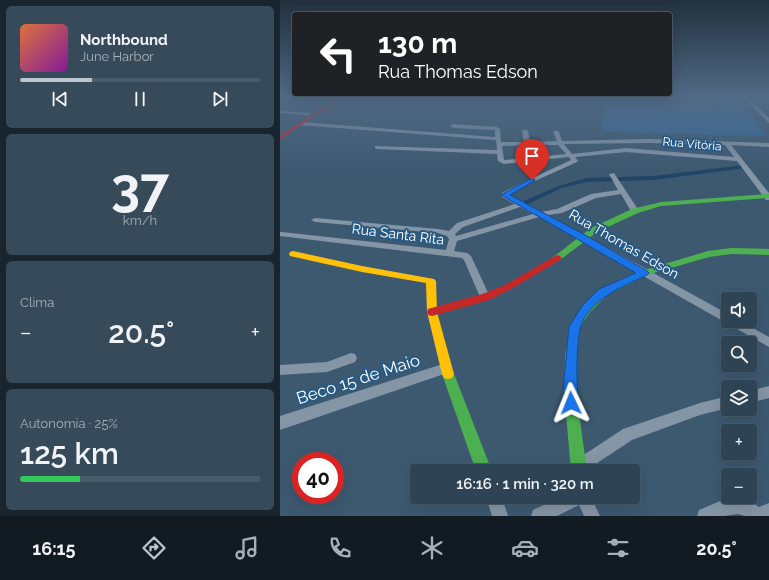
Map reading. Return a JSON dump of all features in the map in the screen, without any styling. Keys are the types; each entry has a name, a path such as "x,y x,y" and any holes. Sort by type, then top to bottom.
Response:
{"main road":[{"path":"280,131 296,121"},
{"path":"280,137 305,121"},
{"path":"432,312 485,298 508,287 559,257 598,228 635,211 661,204 768,197"},
{"path":"578,464 570,390 575,327 586,309 603,292 644,273 708,254 731,251 769,252"},
{"path":"293,254 362,269 429,280 431,284 432,312 446,368 481,464"}],"street":[{"path":"301,124 498,142 560,142 593,139 769,145"},
{"path":"377,147 500,152 497,129 453,126"},
{"path":"525,130 531,160"},
{"path":"556,132 560,142 573,158"},
{"path":"593,139 599,153"},
{"path":"726,144 768,197"},
{"name":"Rua Vitória","path":"500,152 501,161 573,158 599,153 637,150 738,159"},
{"name":"Rua Thomas Edson","path":"573,158 574,162 524,184 505,195 542,214 721,315"},
{"path":"614,179 635,211"},
{"path":"315,220 438,231 452,236 466,237 542,214 559,211 594,196 623,191"},
{"path":"449,254 452,236 460,225 521,204"},
{"name":"Rua Santa Rita","path":"282,234 464,255 468,258 485,298"},
{"path":"744,328 769,342"},
{"path":"280,370 327,367 351,358"},
{"name":"Beco 15 de Maio","path":"280,423 446,368"},
{"path":"757,395 769,392"},
{"path":"586,464 628,434 700,409 721,404"},
{"path":"496,504 500,516"},
{"path":"539,516 564,504"},
{"path":"586,504 592,516"},
{"path":"705,516 735,505 745,507 756,516 769,511"}],"shaded area":[{"path":"603,121 755,121 767,135 716,135 602,131"}],"waterway":[{"path":"521,204 560,187 587,180 654,178 744,167"}],"traffic: fast":[{"path":"557,258 594,230 635,211 661,204 767,196"},
{"path":"578,464 570,391 571,356 575,327 586,309 603,292 644,273 708,254 731,251 769,252"},
{"path":"448,374 481,464"}],"traffic: slow":[{"path":"293,254 362,269 431,281 432,312 448,374"}],"traffic: jam":[{"path":"280,137 305,121"},
{"path":"432,312 485,297 508,287 557,258"}],"route":[{"path":"532,180 505,195 542,214 644,273 625,280 603,292 586,309 575,327 570,390 571,403"}]}
